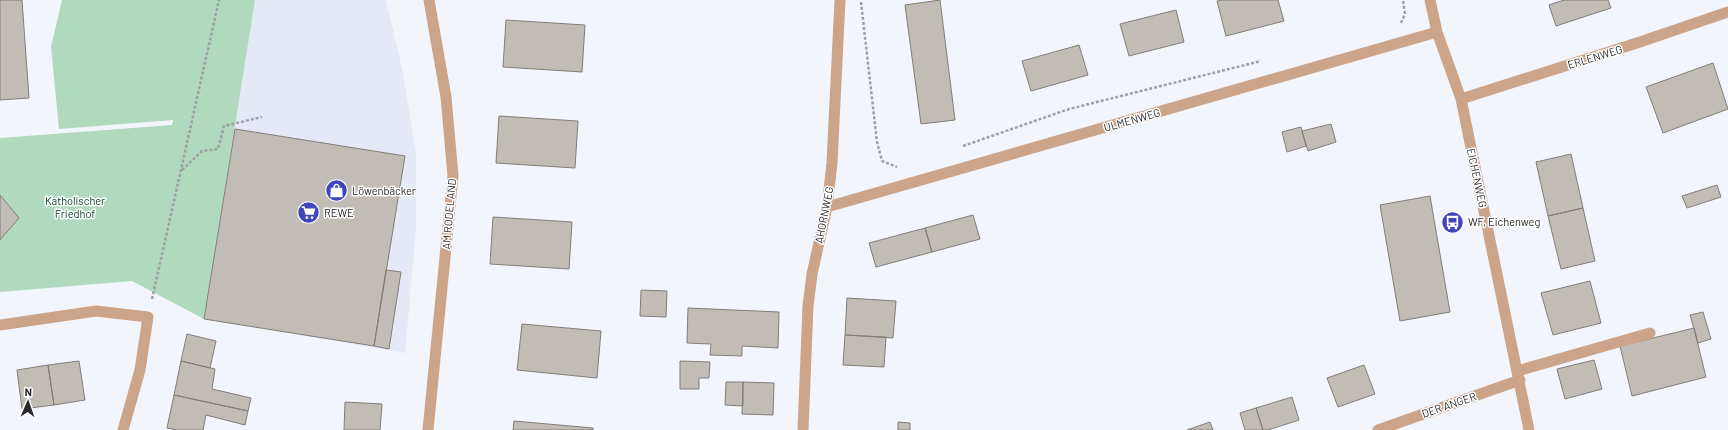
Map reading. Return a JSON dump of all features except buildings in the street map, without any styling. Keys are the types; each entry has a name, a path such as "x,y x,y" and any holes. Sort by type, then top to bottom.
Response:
{"street":[{"name":"AM RODELAND","path":"428,430 453,176 446,97 429,0"},
{"name":"AHORNWEG","path":"803,430 808,306 812,274 827,207 832,163 840,0"},
{"name":"EICHENWEG","path":"1430,0 1437,32 1461,99 1529,430"},
{"name":"ERLENWEG","path":"1461,99 1640,42 1728,12"},
{"name":"ULMENWEG","path":"827,207 1437,32"},
{"path":"0,325 96,311 148,317 140,370 123,430"},
{"name":"DER ANGER","path":"1378,430 1518,375 1650,333"}],"path":[{"path":"148,317 219,0"},
{"path":"860,0 877,142 882,161 897,167 905,165"},
{"path":"1399,28 1405,14 1403,0"},
{"path":"957,148 1069,109 1266,60"},
{"path":"181,170 202,151 218,149 224,126 262,117"}],"shaded area":[{"path":"238,0 386,0 402,68 416,153 416,229 405,353 204,319 178,305"}],"green space":[{"name":"Katholischer Friedhof","path":"62,0 255,0 204,319 132,281 0,292 0,138 172,125 173,120 59,129 51,47"}],"place":[{"name":"Löwenbäcker","path":"336,191"},
{"name":"REWE","path":"308,213"},
{"name":"WF, Eichenweg","path":"1452,222"}]}
